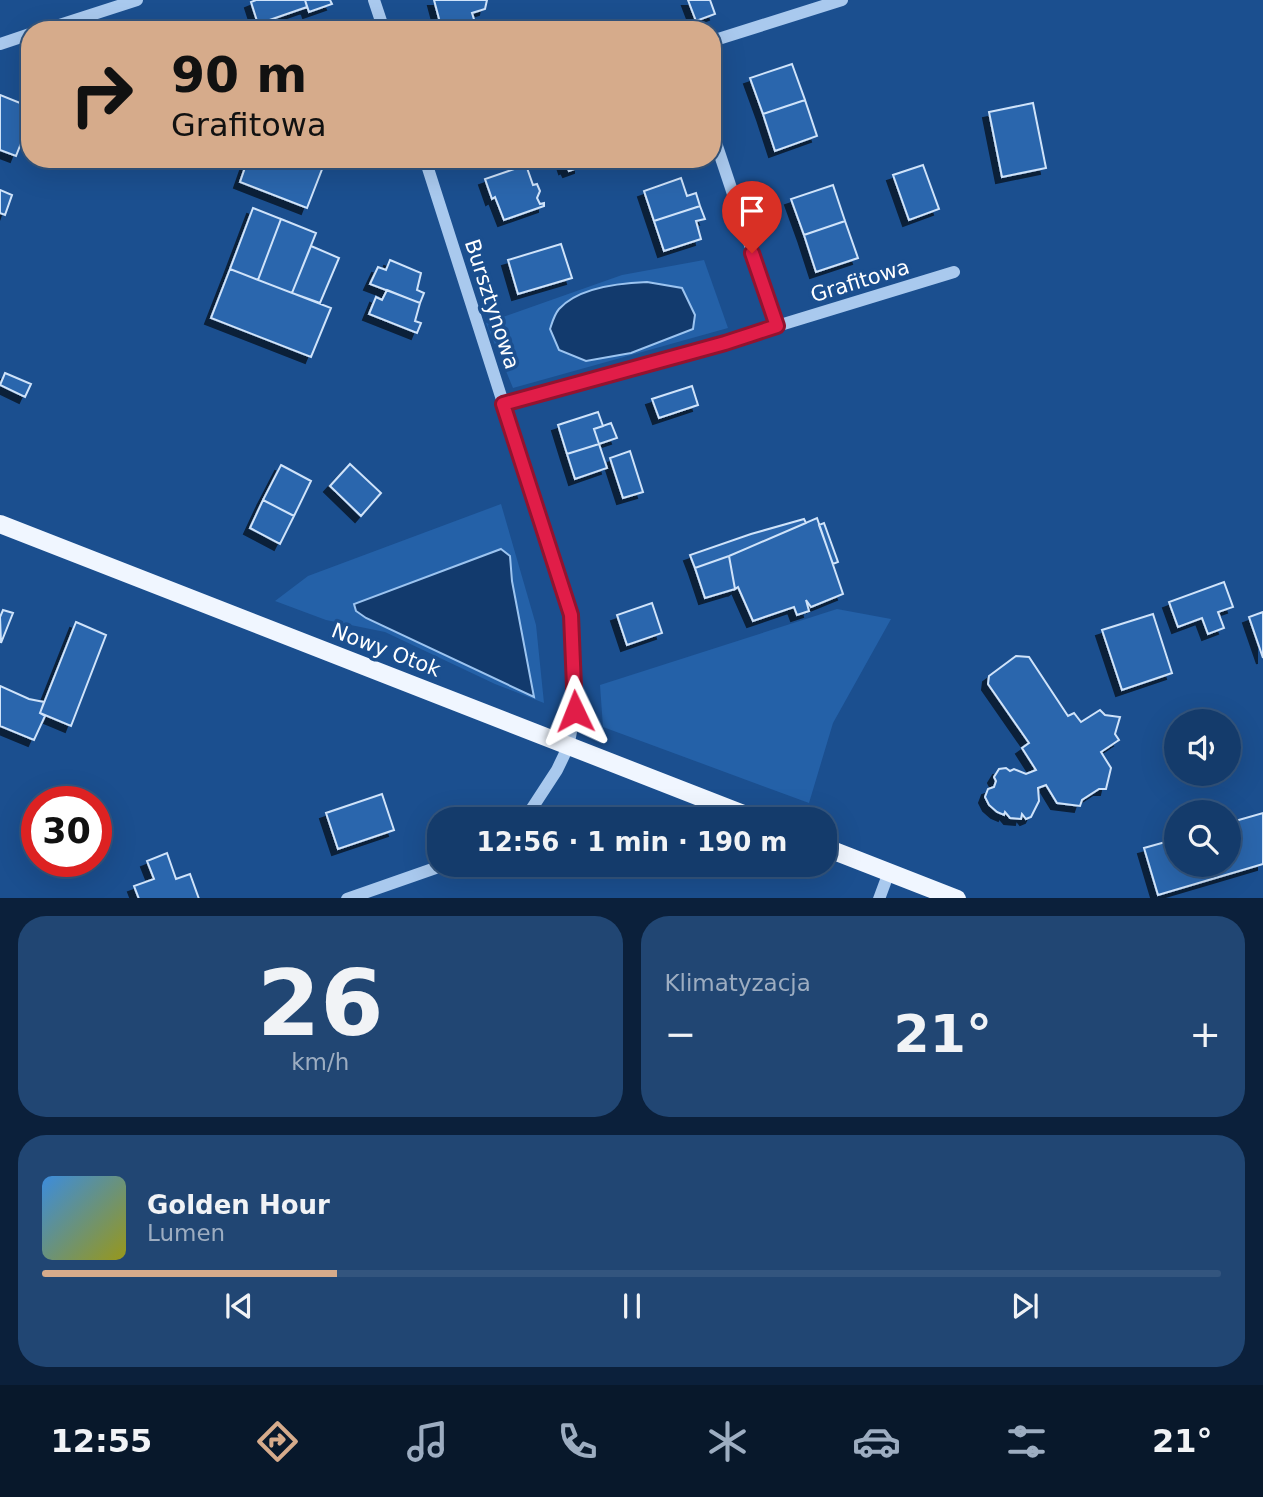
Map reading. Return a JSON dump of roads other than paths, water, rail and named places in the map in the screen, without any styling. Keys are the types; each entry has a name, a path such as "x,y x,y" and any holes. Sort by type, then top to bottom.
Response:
{"main road":[{"name":"Nowy Otok","path":"0,524 725,807"},
{"path":"837,852 957,898"}],"street":[{"path":"72,21 137,0"},
{"path":"374,0 381,21"},
{"path":"721,38 842,0"},
{"path":"0,44 21,37"},
{"path":"721,158 777,326"},
{"name":"Bursztynowa","path":"428,168 571,615 575,711 568,747 557,770 533,807"},
{"name":"Grafitowa","path":"503,404 725,343 954,272"},
{"path":"347,898 427,871"},
{"path":"878,898 889,872"}]}
